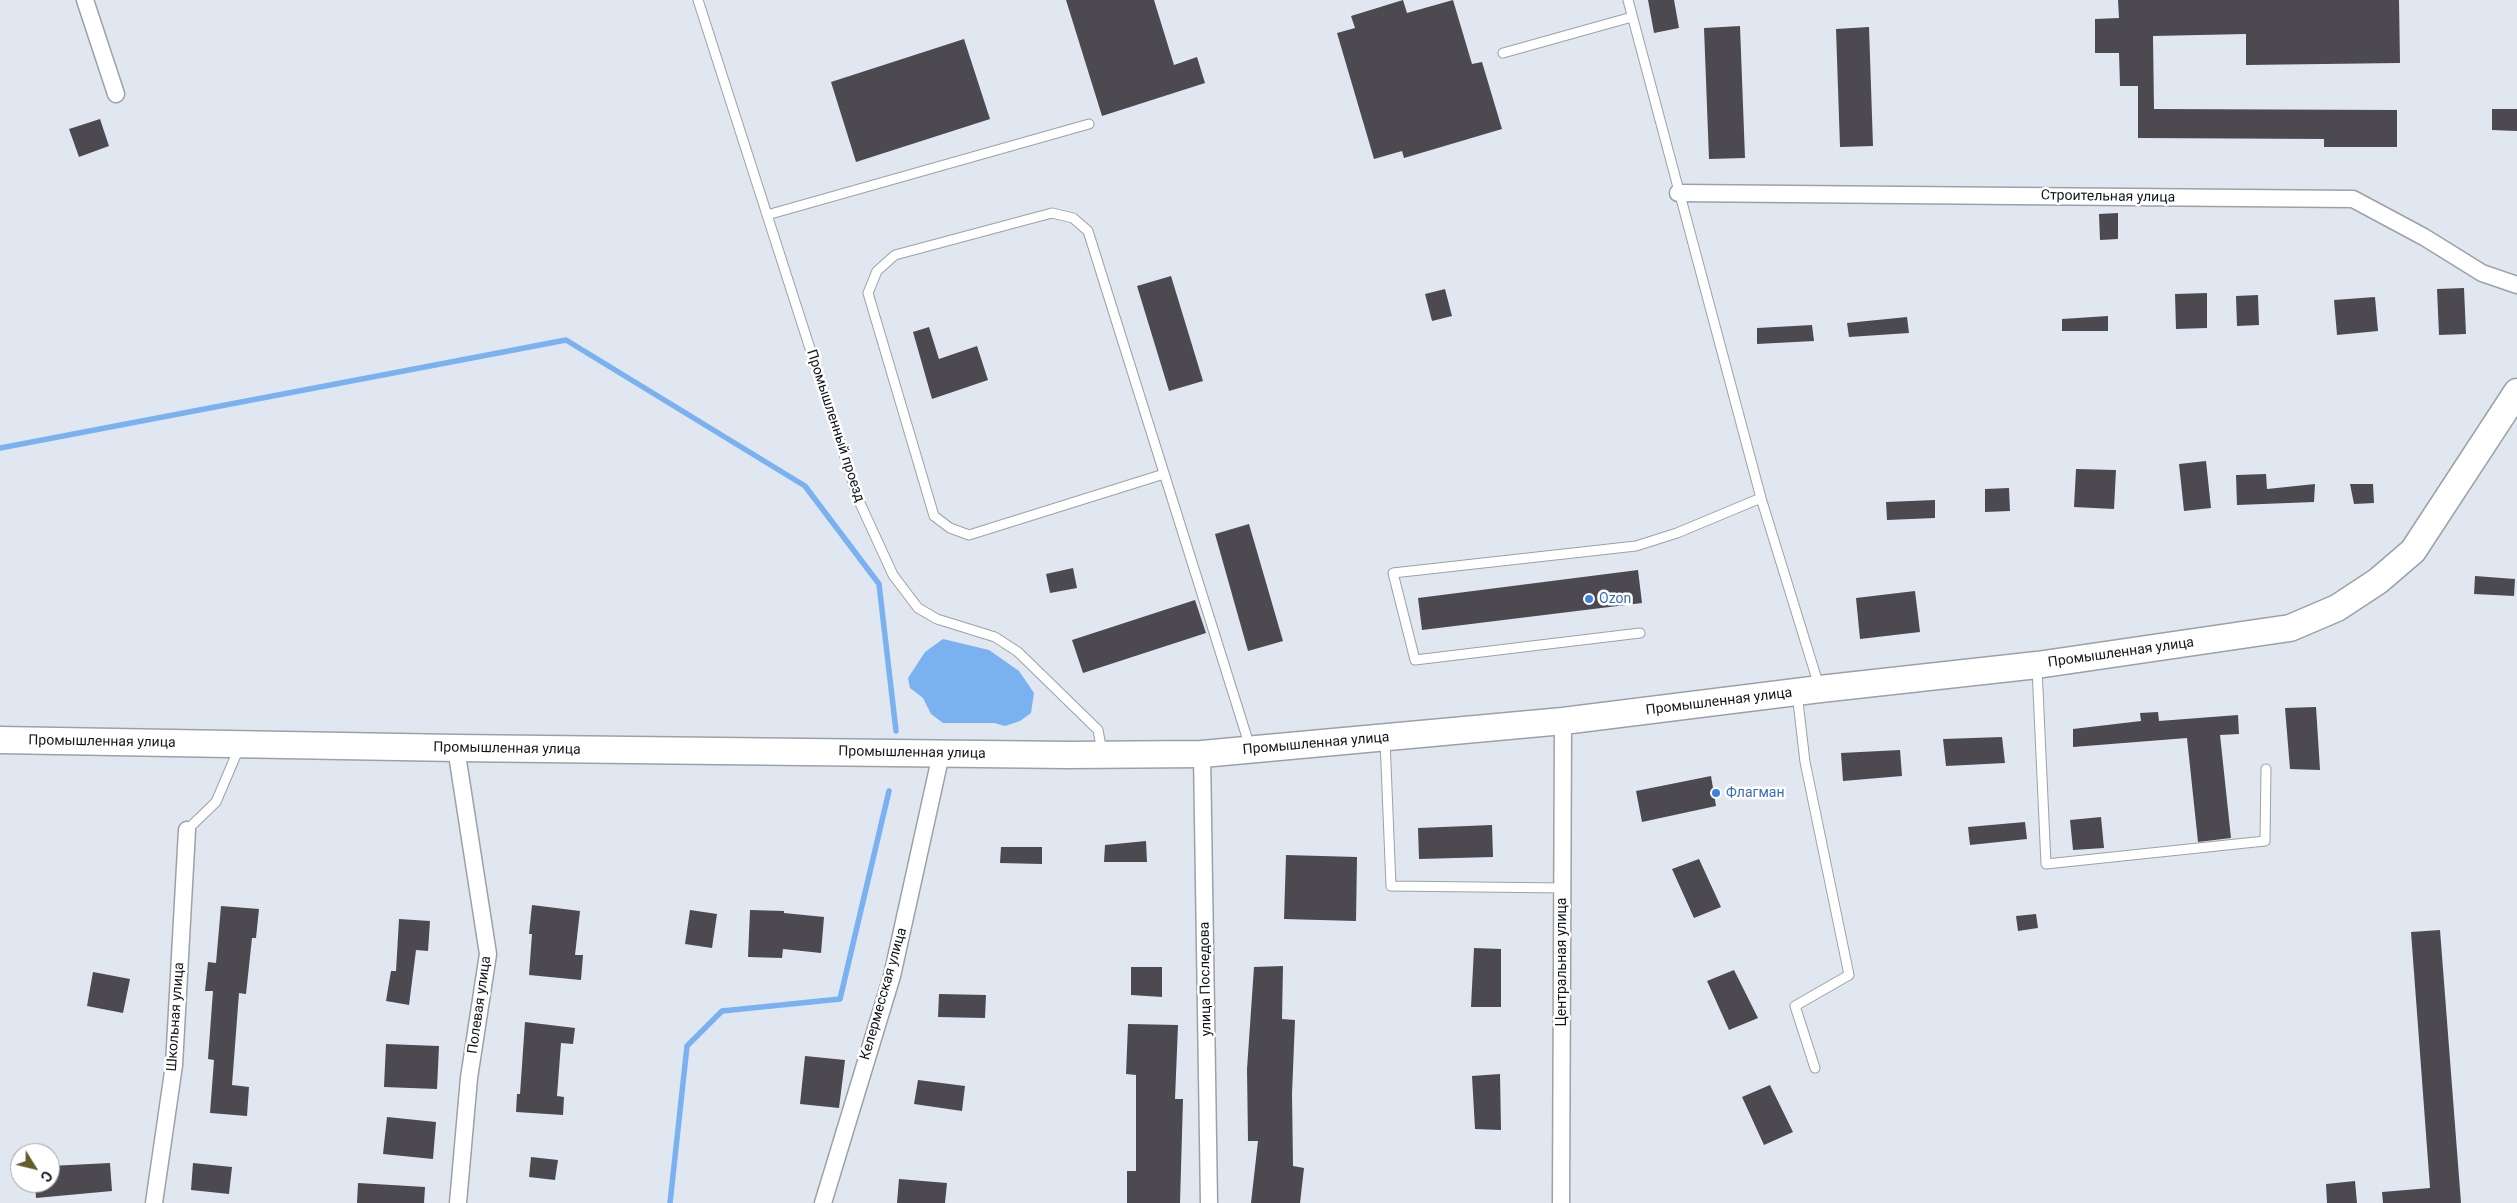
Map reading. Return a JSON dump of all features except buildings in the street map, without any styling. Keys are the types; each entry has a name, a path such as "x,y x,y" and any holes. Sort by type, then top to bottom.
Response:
{"main road":[{"name":"Промышленная улица","path":"0,740 941,754 1202,754 1563,721 1808,690 2037,665 2290,628 2337,608 2378,581 2414,552 2517,392"}],"street":[{"path":"85,0 116,94"},
{"name":"Строительная улица","path":"1678,193 2353,199 2424,237 2482,273 2517,285"},
{"name":"Центральная улица","path":"1561,1203 1563,721"},
{"name":"Полевая улица","path":"456,748 488,954 469,1078 458,1203"},
{"name":"Келермесская улица","path":"823,1203 892,976 941,754"},
{"name":"улица Последова","path":"1202,754 1209,1203"},
{"name":"Школьная улица","path":"154,1203 174,1065 187,830"}],"lane":[{"name":"Промышленный проезд","path":"698,0 859,501 893,575 918,608 937,619 995,637 1018,652 1098,730 1102,754"},
{"path":"1628,0 1761,498 1808,690 1805,762 1849,975 1795,1006 1815,1068"},
{"path":"1503,54 1632,17"},
{"path":"767,215 1089,124"},
{"path":"1164,474 969,536 950,528 934,516 868,294 877,271 895,255 1052,213 1073,218 1088,231 1251,750"},
{"path":"1640,633 1415,660 1393,574 1636,546 1677,533 1761,498"},
{"path":"2037,665 2046,864 2265,841 2266,769"},
{"path":"1384,738 1391,886 1562,888"},
{"path":"187,830 216,802 240,745"}],"water":[{"path":"943,639 989,650 1019,671 1034,693 1031,713 1020,721 1005,726 994,723 943,723 931,714 923,698 910,688 908,678 925,652"}],"waterway":[{"path":"0,448 566,340 805,486 879,584 896,731"},
{"path":"670,1203 687,1046 722,1011 840,999 889,791"}],"place":[{"name":"Ozon","path":"1589,599"},
{"name":"Флагман","path":"1716,793"}]}
